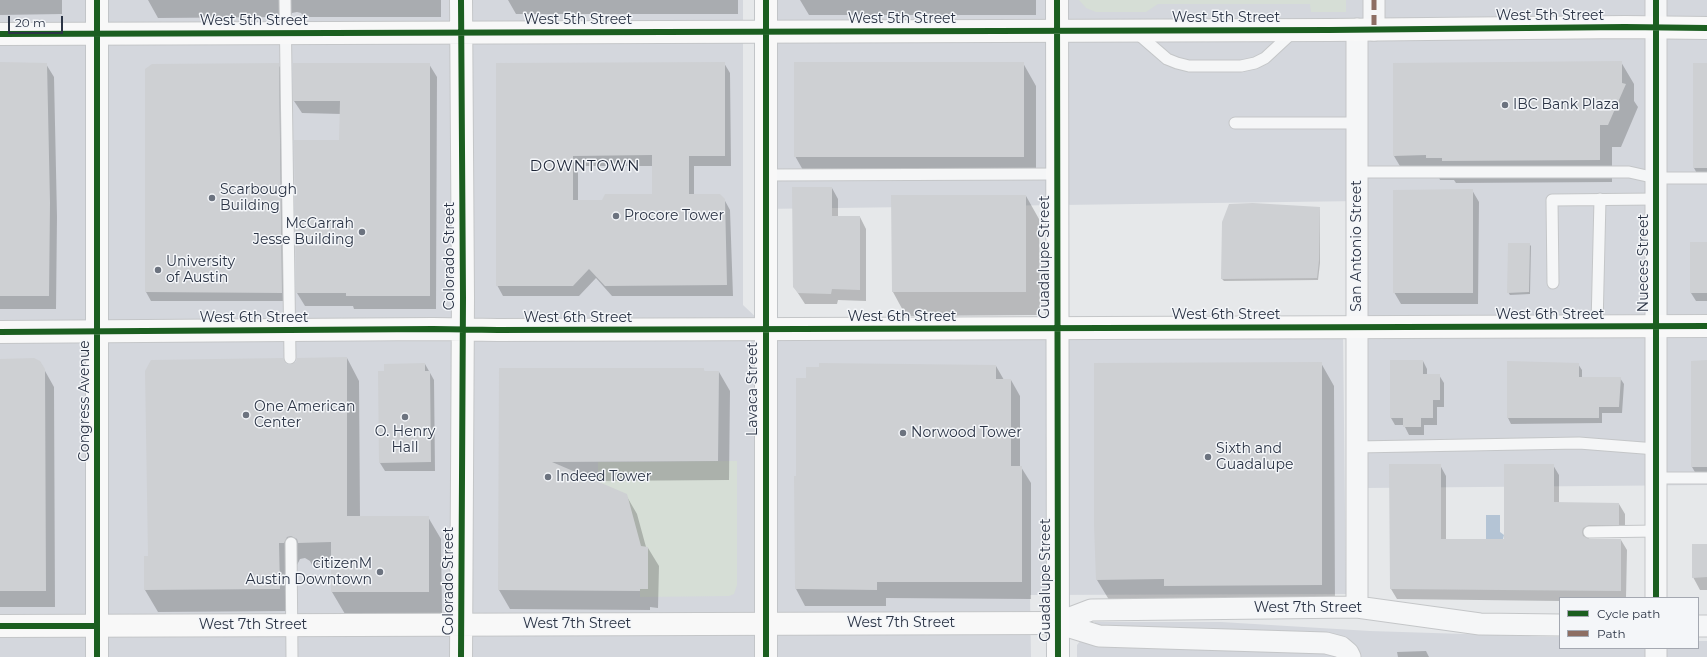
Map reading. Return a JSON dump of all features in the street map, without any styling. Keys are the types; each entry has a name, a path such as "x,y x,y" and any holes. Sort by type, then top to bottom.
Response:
{"main road":[{"name":"Congress Avenue","path":"97,0 97,657"},
{"name":"Colorado Street","path":"461,0 461,657"},
{"name":"Lavaca Street","path":"766,0 766,657"},
{"name":"Guadalupe Street","path":"1058,0 1058,657"},
{"name":"West 5th Street","path":"0,34 1295,30 1618,27 1656,29 1707,28"},
{"name":"West 6th Street","path":"0,332 433,329 1707,326"},
{"name":"West 7th Street","path":"0,626 1057,623"}],"street":[{"name":"San Antonio Street","path":"1358,607 1358,123 1366,29 1374,0"},
{"name":"Nueces Street","path":"1656,0 1656,597"},
{"name":"West 7th Street","path":"1057,623 1091,610 1358,607 1480,624 1559,625"},
{"name":"West 7th Street","path":"1057,623 1100,636 1326,642 1346,652"}],"lane":[{"path":"285,0 288,330 290,358"},
{"path":"1134,30 1167,59 1189,66 1241,66 1255,63 1265,58 1295,30"},
{"path":"1235,123 1358,123"},
{"path":"1358,172 1629,172 1656,178 1707,178"},
{"path":"765,175 1057,174"},
{"path":"1597,326 1600,199"},
{"path":"1553,283 1552,200 1656,199"},
{"path":"1358,447 1579,443 1656,449"},
{"path":"1656,478 1707,478"},
{"path":"1589,532 1656,531"},
{"path":"291,543 292,657"}],"shaded area":[{"path":"0,0 743,0 743,305 779,339 1343,336 1346,594 1030,595 1031,657 0,657"},
{"path":"760,0 1707,0 1707,485 1365,488 1361,201 761,209"},
{"path":"1079,0 1346,0 1346,12 1311,12 1310,4 1158,4 1146,12 1096,12 1086,8"},
{"path":"737,461 737,585 734,594 729,596 640,597 640,589 598,482 598,462"},
{"path":"1095,622 1221,622 1370,631 1559,637 1559,649 1699,649 1699,641 1707,641 1707,657 1077,657 1077,645"}],"water":[{"path":"1486,515 1500,515 1500,532 1504,535 1503,539 1486,540"}],"building":[{"name":"IBC Bank Plaza","path":"1622,61 1622,83 1626,84 1608,125 1600,125 1600,160 1442,161 1442,158 1426,158 1426,155 1393,156 1393,63"},
{"path":"0,62 47,63 50,203 49,296 0,296"},
{"path":"725,62 725,156 689,156 689,194 720,194 725,199 727,285 605,286 589,269 573,286 496,286 496,63","holes":["652,155 652,194 605,194 602,200 573,200 573,156"]},
{"path":"794,62 1024,62 1024,157 794,157"},
{"path":"279,63 282,293 145,292 145,69 152,64"},
{"name":"McGarrah Jesse Building","path":"293,63 430,63 430,296 346,296 346,293 296,293 294,140 339,140 340,101 293,101"},
{"path":"1693,63 1707,63 1707,168 1693,168"},
{"path":"792,187 832,187 832,216 860,216 860,290 832,289 831,294 798,293 793,287"},
{"path":"1473,189 1473,293 1393,293 1393,190"},
{"path":"891,195 1026,195 1026,292 892,292"},
{"path":"1253,203 1320,207 1319,260 1317,278 1221,279 1222,222 1229,204"},
{"path":"1690,242 1707,242 1707,293 1690,293"},
{"path":"1508,243 1530,243 1529,292 1507,293"},
{"name":"One American Center","path":"347,357 347,516 429,516 429,592 331,592 331,542 298,543 297,539 291,536 287,537 284,543 279,543 280,589 144,590 144,556 148,556 145,371 151,360 283,358 286,364 290,365 296,362 297,358"},
{"path":"34,358 40,361 45,369 46,591 0,591 0,359"},
{"path":"1390,360 1423,360 1423,374 1440,374 1440,400 1433,400 1433,418 1421,418 1421,427 1403,427 1403,418 1390,418"},
{"path":"1707,360 1707,467 1691,467 1691,361"},
{"path":"1507,361 1579,363 1579,377 1621,377 1619,407 1599,407 1599,418 1507,418"},
{"name":"Sixth and Guadalupe","path":"1322,362 1322,585 1164,586 1164,579 1096,580 1094,525 1094,363"},
{"name":"O. Henry Hall","path":"425,363 425,371 430,371 431,462 379,463 378,371 384,371 384,364"},
{"path":"819,363 996,365 996,379 1011,379 1011,466 1022,466 1022,582 877,582 877,590 795,589 794,476 796,476 796,378 806,378 806,367 819,367"},
{"name":"Indeed Tower","path":"499,368 704,368 704,371 719,371 718,461 552,462 627,494 641,546 648,547 648,589 640,589 640,591 498,590"},
{"path":"1389,464 1441,464 1441,539 1504,539 1504,464 1554,464 1554,502 1619,503 1619,525 1589,525 1583,528 1582,532 1583,536 1589,539 1621,539 1621,591 1390,589"},
{"path":"1692,544 1707,544 1707,577 1692,578"}],"marked path":[{"path":"1374,0 1374,30"}],"cycle path":[{"path":"97,0 97,657"},
{"path":"461,0 463,297 461,657"},
{"path":"766,0 766,657"},
{"path":"1057,0 1058,657"},
{"path":"1656,0 1656,597"},
{"path":"0,34 1329,30 1625,27 1707,28"},
{"path":"0,332 433,329 1707,326"},
{"path":"0,626 97,626"}],"place":[{"name":"IBC Bank Plaza","path":"1505,105"},
{"name":"Scarbough Building","path":"212,198"},
{"name":"Procore Tower","path":"616,216"},
{"name":"McGarrah Jesse Building","path":"362,232"},
{"name":"University of Austin","path":"158,270"},
{"name":"One American Center","path":"246,415"},
{"name":"O. Henry Hall","path":"405,417"},
{"name":"Norwood Tower","path":"903,433"},
{"name":"Sixth and Guadalupe","path":"1208,457"},
{"name":"Indeed Tower","path":"548,477"},
{"name":"citizenM Austin Downtown","path":"380,572"}],"district":[{"name":"DOWNTOWN","path":"585,167"}]}
